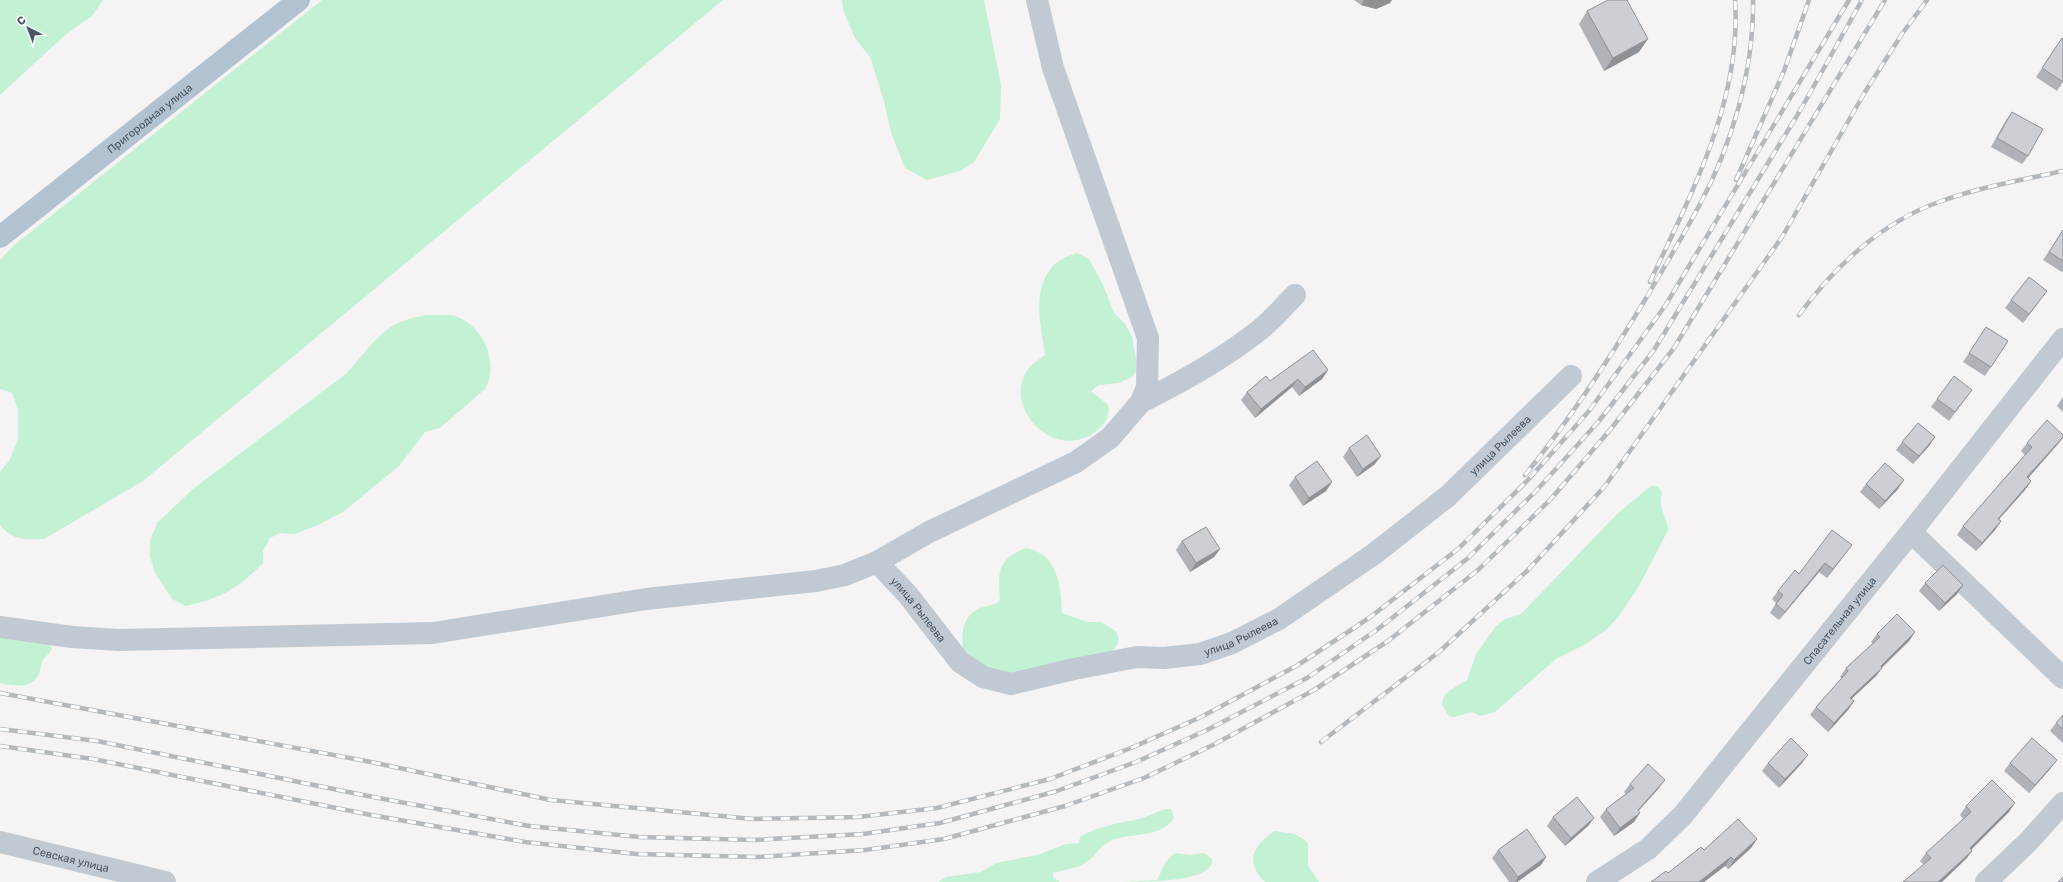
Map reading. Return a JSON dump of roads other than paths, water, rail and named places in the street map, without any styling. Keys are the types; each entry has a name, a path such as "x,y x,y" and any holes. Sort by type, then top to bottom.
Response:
{"main road":[{"name":"Пригородная улица","path":"0,237 299,0"}],"street":[{"path":"0,626 72,637 119,640 433,633 646,599 816,581 845,575 877,562 929,532 1076,462 1110,438 1141,402 1147,387 1148,338 1053,68 1037,0"},
{"path":"1141,402 1180,383 1216,362 1264,327 1295,295"},
{"name":"Спасательная улица","path":"1597,882 1648,849 1683,815 1912,532 2063,339"},
{"name":"улица Рылеева","path":"877,562 908,595 960,662 983,677 1011,684 1074,669 1137,657 1164,658 1200,654 1232,643 1279,619 1374,554 1448,496 1571,376"},
{"path":"1912,532 2063,678"},
{"path":"1986,882 2028,842 2063,802"},
{"name":"Севская улица","path":"0,842 165,882"}],"railway":[{"path":"1650,282 1697,180 1722,110 1730,74 1735,37 1735,0"},
{"path":"1525,475 1573,412 1617,345 1679,242 1711,183 1731,132 1745,80 1750,53 1753,0"},
{"path":"1736,180 1784,71 1809,0"},
{"path":"0,693 371,762 551,800 753,819 858,817 937,808 1050,779 1131,748 1201,717 1298,665 1369,618 1458,549 1528,480 1589,411 1665,306 1849,0"},
{"path":"0,729 97,741 368,796 529,826 639,837 755,840 863,834 940,823 1057,791 1136,762 1207,730 1307,678 1378,629 1467,559 1537,490 1599,421 1654,350 1801,109 1862,0"},
{"path":"0,746 93,759 371,815 525,842 636,854 757,857 865,850 944,839 1065,806 1144,778 1215,744 1314,690 1388,641 1478,570 1550,500 1610,430 1674,348 1885,0"},
{"path":"1321,742 1439,652 1529,569 1605,486 1782,237 1865,92 1902,34 1927,0"},
{"path":"1799,315 1844,263 1861,248 1898,221 1939,202 1969,192 2063,171"}]}
